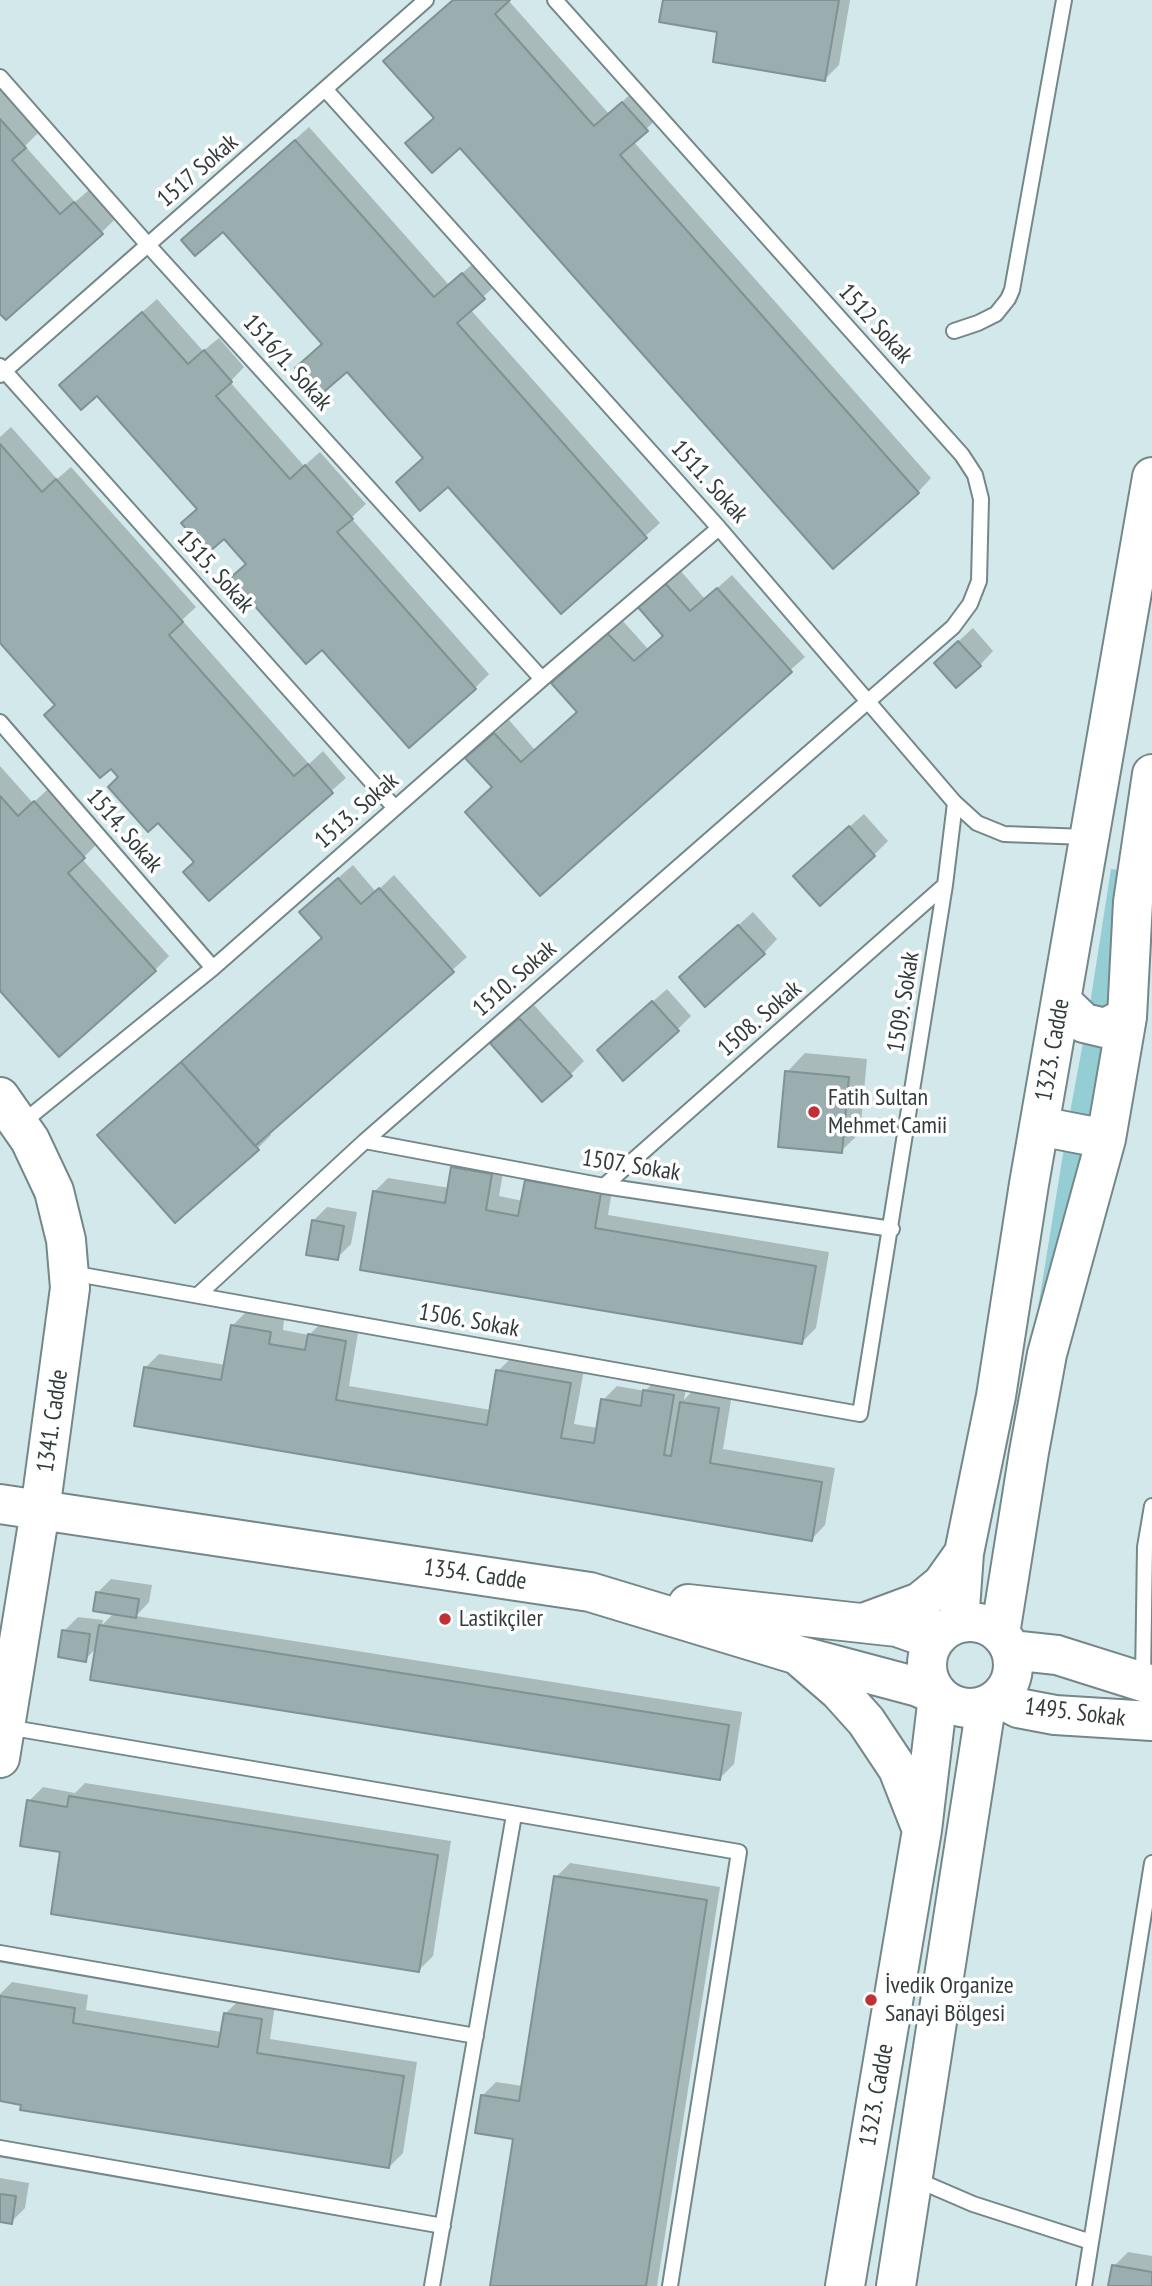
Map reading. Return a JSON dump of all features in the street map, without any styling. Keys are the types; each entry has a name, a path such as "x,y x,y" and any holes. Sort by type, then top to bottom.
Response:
{"main road":[{"name":"1323. Cadde","path":"947,1632 996,1396 1039,1126 1152,477"},
{"path":"947,1632 929,1649 926,1669 928,1679 938,1696 952,1705 969,1709 992,1702 1009,1686 1013,1670 1005,1642 1029,1452 1047,1354 1106,1139 1127,1017 1133,902 1152,774"},
{"path":"1090,838 1141,846"},
{"path":"1062,1002 1084,1023 1105,1028 1127,1017"},
{"name":"1341. Cadde","path":"3,1742 69,1306 66,1240 54,1191 39,1157 10,1111"},
{"path":"1039,1126 1106,1139"},
{"name":"1354. Cadde","path":"0,1504 590,1592 798,1655 918,1687 938,1696"},
{"path":"862,1623 920,1602 942,1584 964,1553"},
{"path":"590,1592 947,1632 981,1624 1005,1642"},
{"name":"1495. Sokak","path":"1005,1642 1148,1683"},
{"path":"798,1655 839,1691 873,1730 898,1769 922,1830"},
{"name":"1323. Cadde","path":"845,2286 922,1830 938,1696"},
{"path":"896,2286 992,1702"},
{"name":"1495. Sokak","path":"992,1702 1055,1715 1152,1721"}],"lane":[{"name":"1517 Sokak","path":"2,371 426,0"},
{"name":"1512 Sokak","path":"555,0 953,445 975,475 981,499 981,546 979,582 970,604 953,626 866,701"},
{"path":"954,331 996,314 1009,299 1012,290 1064,0"},
{"name":"1516/1. Sokak","path":"0,77 542,679"},
{"name":"1511. Sokak","path":"325,89 719,528 955,803 978,823 1004,834 1090,838"},
{"name":"1515. Sokak","path":"2,371 395,808"},
{"name":"1513. Sokak","path":"10,1111 213,968 542,679 719,528"},
{"name":"1510. Sokak","path":"198,1296 365,1141 866,701"},
{"name":"1514. Sokak","path":"0,722 213,968"},
{"name":"1509. Sokak","path":"860,1414 892,1229 945,885 955,803"},
{"name":"1508. Sokak","path":"604,1186 945,885"},
{"name":"1507. Sokak","path":"365,1141 604,1186 892,1229"},
{"name":"1506. Sokak","path":"69,1272 860,1414"},
{"path":"1148,1683 1145,1557 1152,1506"},
{"path":"3,1742 514,1815 739,1852 670,2286"},
{"path":"432,2286 514,1815"},
{"path":"1084,2286 1152,1863"},
{"path":"0,1952 476,2036"},
{"path":"0,2148 443,2226"},
{"path":"912,2178 973,2204 1091,2242"}],"shaded area":[{"path":"1111,869 1120,870 1112,1016 1090,1004"},
{"path":"1085,1032 1110,1048 1101,1124 1068,1123"},
{"path":"1064,1148 1086,1154 1034,1333"}],"building":[{"path":"453,0 510,0 495,14 594,126 622,102 648,131 620,155 919,493 833,569 460,148 432,173 405,143 434,118 383,61"},
{"path":"663,0 839,0 825,81 713,62 717,32 659,22"},
{"path":"0,119 26,148 12,160 60,214 74,202 103,234 6,320 0,314"},
{"path":"295,140 434,297 462,273 485,299 457,323 647,538 561,614 448,487 420,511 396,482 423,458 347,372 319,396 295,368 322,344 223,232 195,256 181,240"},
{"path":"142,312 188,364 204,350 232,382 216,396 290,479 305,465 353,519 337,532 476,689 409,748 322,650 306,664 230,578 246,564 224,539 208,553 181,523 197,509 97,396 81,410 59,385"},
{"path":"0,444 42,492 56,479 183,622 169,635 294,776 308,764 333,793 209,901 183,872 194,862 158,823 148,832 108,787 118,777 111,769 100,778 44,715 55,705 0,643"},
{"path":"664,582 690,611 717,588 792,672 540,896 465,812 492,787 465,758 494,733 521,762 577,712 551,683 607,633 634,661 663,636 637,606"},
{"path":"958,641 981,666 956,688 934,663"},
{"path":"0,796 18,816 34,801 85,858 68,873 156,971 59,1057 0,991"},
{"path":"849,826 875,856 820,906 793,876"},
{"path":"338,878 361,904 379,888 454,972 255,1146 181,1062 322,938 299,912"},
{"path":"738,925 765,954 705,1007 679,977"},
{"path":"652,1001 679,1031 623,1081 597,1050"},
{"path":"519,1018 572,1076 542,1102 490,1043"},
{"path":"181,1062 259,1150 175,1223 97,1135"},
{"name":"Fatih Sultan Mehmet Camii","path":"785,1071 849,1077 842,1153 778,1147"},
{"path":"451,1167 492,1174 486,1210 518,1216 525,1180 601,1193 595,1228 816,1266 802,1344 360,1270 373,1191 445,1203"},
{"path":"312,1220 344,1226 338,1260 306,1255"},
{"path":"231,1325 271,1332 269,1344 305,1350 308,1334 346,1341 336,1400 487,1425 496,1370 571,1383 561,1438 594,1443 601,1399 641,1406 643,1390 674,1395 664,1455 671,1456 680,1402 719,1408 710,1463 822,1482 812,1541 134,1426 144,1367 221,1380"},
{"path":"96,1592 139,1599 136,1618 93,1611"},
{"path":"99,1625 729,1725 720,1780 90,1680"},
{"path":"62,1630 90,1634 86,1662 58,1657"},
{"path":"69,1796 438,1855 419,1972 51,1914 60,1852 20,1846 27,1800 67,1807"},
{"path":"554,1876 707,1900 646,2286 490,2286 513,2139 475,2133 481,2095 519,2101"},
{"path":"0,1996 75,2008 73,2023 218,2047 224,2013 262,2019 257,2053 404,2076 389,2168 20,2110 21,2105 0,2101"},
{"path":"0,2194 16,2196 12,2224 0,2222"},
{"path":"1112,2265 1152,2272 1152,2286 1108,2286"}],"place":[{"name":"Fatih Sultan Mehmet Camii","path":"814,1112"},
{"name":"Lastikçiler","path":"445,1619"},
{"name":"İvedik Organize Sanayi Bölgesi","path":"871,2000"}]}
